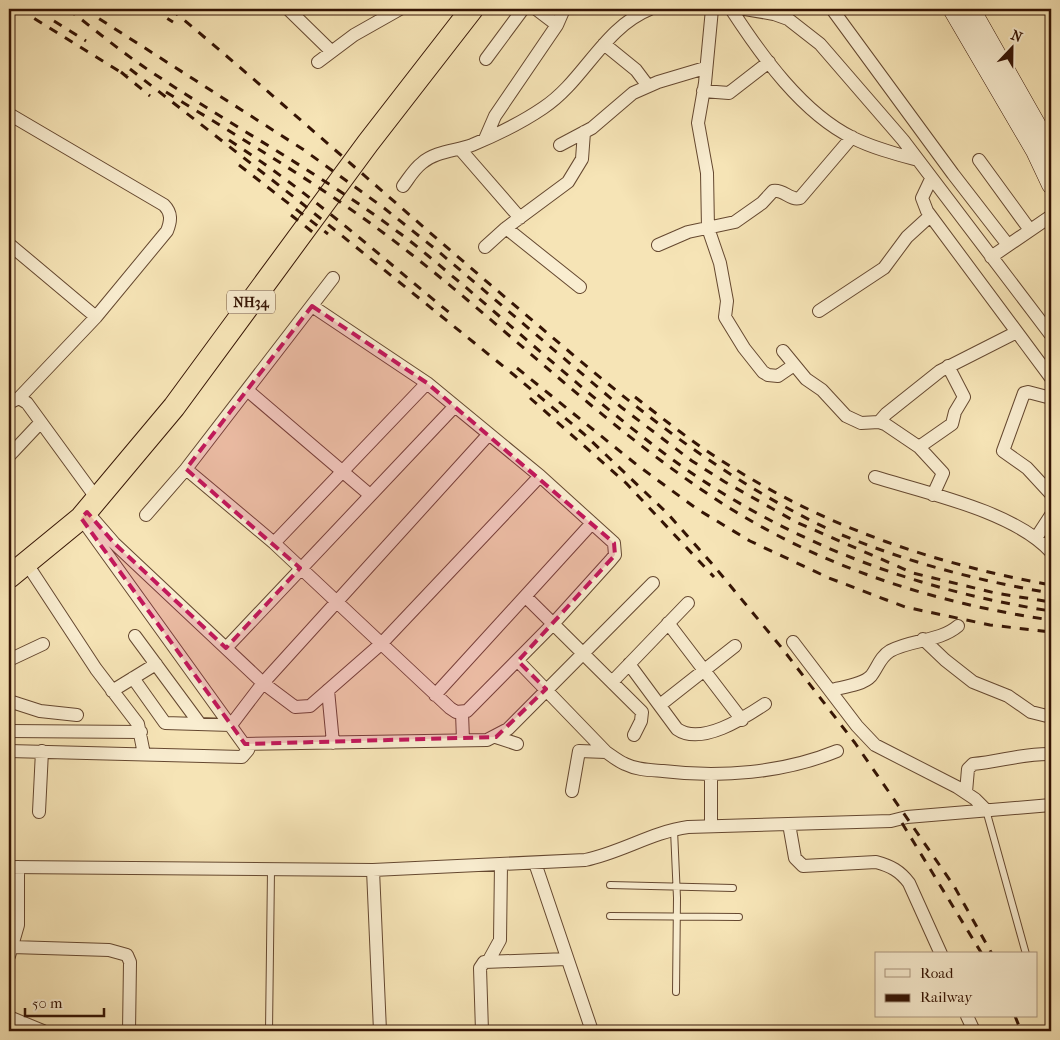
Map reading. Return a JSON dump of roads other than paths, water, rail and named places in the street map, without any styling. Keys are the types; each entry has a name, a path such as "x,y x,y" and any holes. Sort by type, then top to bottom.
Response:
{"highway":[{"name":"NH34","path":"9,577 27,564 88,510 174,407 368,143 472,9"}],"main road":[{"path":"952,9 1035,151 1051,185"},
{"path":"971,9 1051,150"}],"street":[{"path":"288,9 331,51"},
{"path":"318,62 354,35 400,9"},
{"path":"486,59 524,9"},
{"path":"536,9 557,25"},
{"path":"485,139 495,116 557,25 564,9"},
{"path":"403,186 423,162 441,153 460,149 485,139 544,108 560,94 604,44 626,23 650,9"},
{"path":"712,9 698,122 707,173 708,228 720,263 727,301 726,322 744,348 768,375 778,376 794,365"},
{"path":"731,9 769,62 812,108 852,138 918,160"},
{"path":"745,9 774,14 788,19 815,39 903,140 1051,335"},
{"path":"832,9 953,174 1008,245"},
{"path":"604,44 636,70 648,86"},
{"path":"703,92 729,93 769,62"},
{"path":"560,145 584,132 625,98 648,86 706,68"},
{"path":"9,114 157,201 169,211 171,218 168,231 96,317 12,400"},
{"path":"485,247 506,228 568,182 582,159 584,132"},
{"path":"658,244 688,232 727,224 740,218 773,191 780,191 793,198 800,198 852,138"},
{"path":"460,149 520,218"},
{"path":"979,160 1030,230"},
{"path":"931,179 922,198 923,204 930,216 1015,333 1051,378"},
{"path":"819,311 884,268 893,260 907,237 930,216"},
{"path":"991,257 1051,216"},
{"path":"506,228 580,287"},
{"path":"9,244 96,317"},
{"path":"146,515 186,469 334,278"},
{"path":"186,469 274,543 435,695 450,708 462,713 467,711 553,624 615,555 614,542 540,476 428,383 312,306"},
{"path":"879,422 886,414 948,366 1015,333"},
{"path":"783,351 794,365 851,420 860,423 879,422 919,447 942,470 942,477 933,495"},
{"path":"919,447 952,424 955,412 964,397 948,366"},
{"path":"274,543 340,471 428,383"},
{"path":"246,390 370,495"},
{"path":"1051,398 1028,392 1024,393 1003,452 1027,468 1051,494"},
{"path":"9,751 242,756 248,750 88,510 27,403 12,400"},
{"path":"226,648 455,406"},
{"path":"9,456 40,423"},
{"path":"231,725 263,683 489,434"},
{"path":"88,510 114,543 263,683 295,707 302,708 310,706 382,643 540,476"},
{"path":"875,477 973,508 1036,538 1051,552"},
{"path":"1036,538 1051,515"},
{"path":"435,695 592,523"},
{"path":"27,564 112,690 135,720 141,732 144,754"},
{"path":"245,744 487,740 496,737 508,729 546,688 653,583"},
{"path":"526,597 642,712 641,721 634,736"},
{"path":"612,682 688,602"},
{"path":"668,623 742,720"},
{"path":"831,690 868,679 885,655 923,639 944,636 958,626"},
{"path":"134,636 200,724"},
{"path":"923,639 945,660 974,682 1008,696 1031,712 1051,717"},
{"path":"793,642 857,726 875,745 966,792 986,810"},
{"path":"9,660 43,644"},
{"path":"660,705 735,646"},
{"path":"518,660 606,752 635,768 711,776 803,762 837,751"},
{"path":"112,690 156,664"},
{"path":"629,664 677,729 688,734 699,735 742,720 765,704"},
{"path":"133,678 165,723 231,725"},
{"path":"328,690 333,742"},
{"path":"9,701 40,711 76,715"},
{"path":"462,713 463,740"},
{"path":"9,731 141,732"},
{"path":"496,737 517,744"},
{"path":"572,790 579,751 606,752"},
{"path":"39,812 42,752"},
{"path":"966,792 968,769 973,764 1005,761 1025,755 1051,754"},
{"path":"711,776 711,825"},
{"path":"129,1031 130,962 127,955 109,950 10,951 18,925 14,867 374,870 535,863 585,860 602,856 674,829 711,825 891,821 907,817 1051,806"},
{"path":"789,824 796,858 803,866 876,862 888,865 902,874 909,883 940,952"},
{"path":"535,863 592,1031"},
{"path":"489,960 500,940 501,864"},
{"path":"374,870 380,1031"},
{"path":"482,1031 480,968 484,962 489,960 567,959"},
{"path":"9,1017 43,1031"},
{"path":"968,1018 974,1031"}],"lane":[{"path":"986,810 1025,952"},
{"path":"674,829 676,992"},
{"path":"269,1031 271,870"},
{"path":"610,885 733,888"},
{"path":"610,916 739,917"}],"railway":[{"path":"19,9 127,76"},
{"path":"68,9 117,47 178,90 337,189 398,232 616,415 669,457 712,487 803,537 899,575 949,590 1051,611"},
{"path":"84,9 304,150 384,208 439,252 621,407 692,461 725,482 796,522 913,573 995,593 1051,602"},
{"path":"152,9 173,22"},
{"path":"171,9 475,272 628,400 702,455 741,481 826,528"},
{"path":"54,21 86,41"},
{"path":"130,69 299,201 514,375 584,434 667,513 781,647 855,743 954,886 991,952"},
{"path":"121,72 150,96"},
{"path":"166,92 352,210 449,284 635,441 714,498 753,522 834,562 876,578 962,603 1006,613 1051,620"},
{"path":"229,140 287,180 451,314"},
{"path":"239,165 328,234"},
{"path":"291,215 315,234"},
{"path":"517,368 637,465 697,509 750,541 829,578 905,607 990,625 1051,632"},
{"path":"635,397 718,458 768,488 845,526 925,555 1051,585"},
{"path":"530,398 626,483 714,577"},
{"path":"842,535 893,554 945,570 1051,593"},
{"path":"902,823 981,952"},
{"path":"1016,1018 1021,1031"}]}
